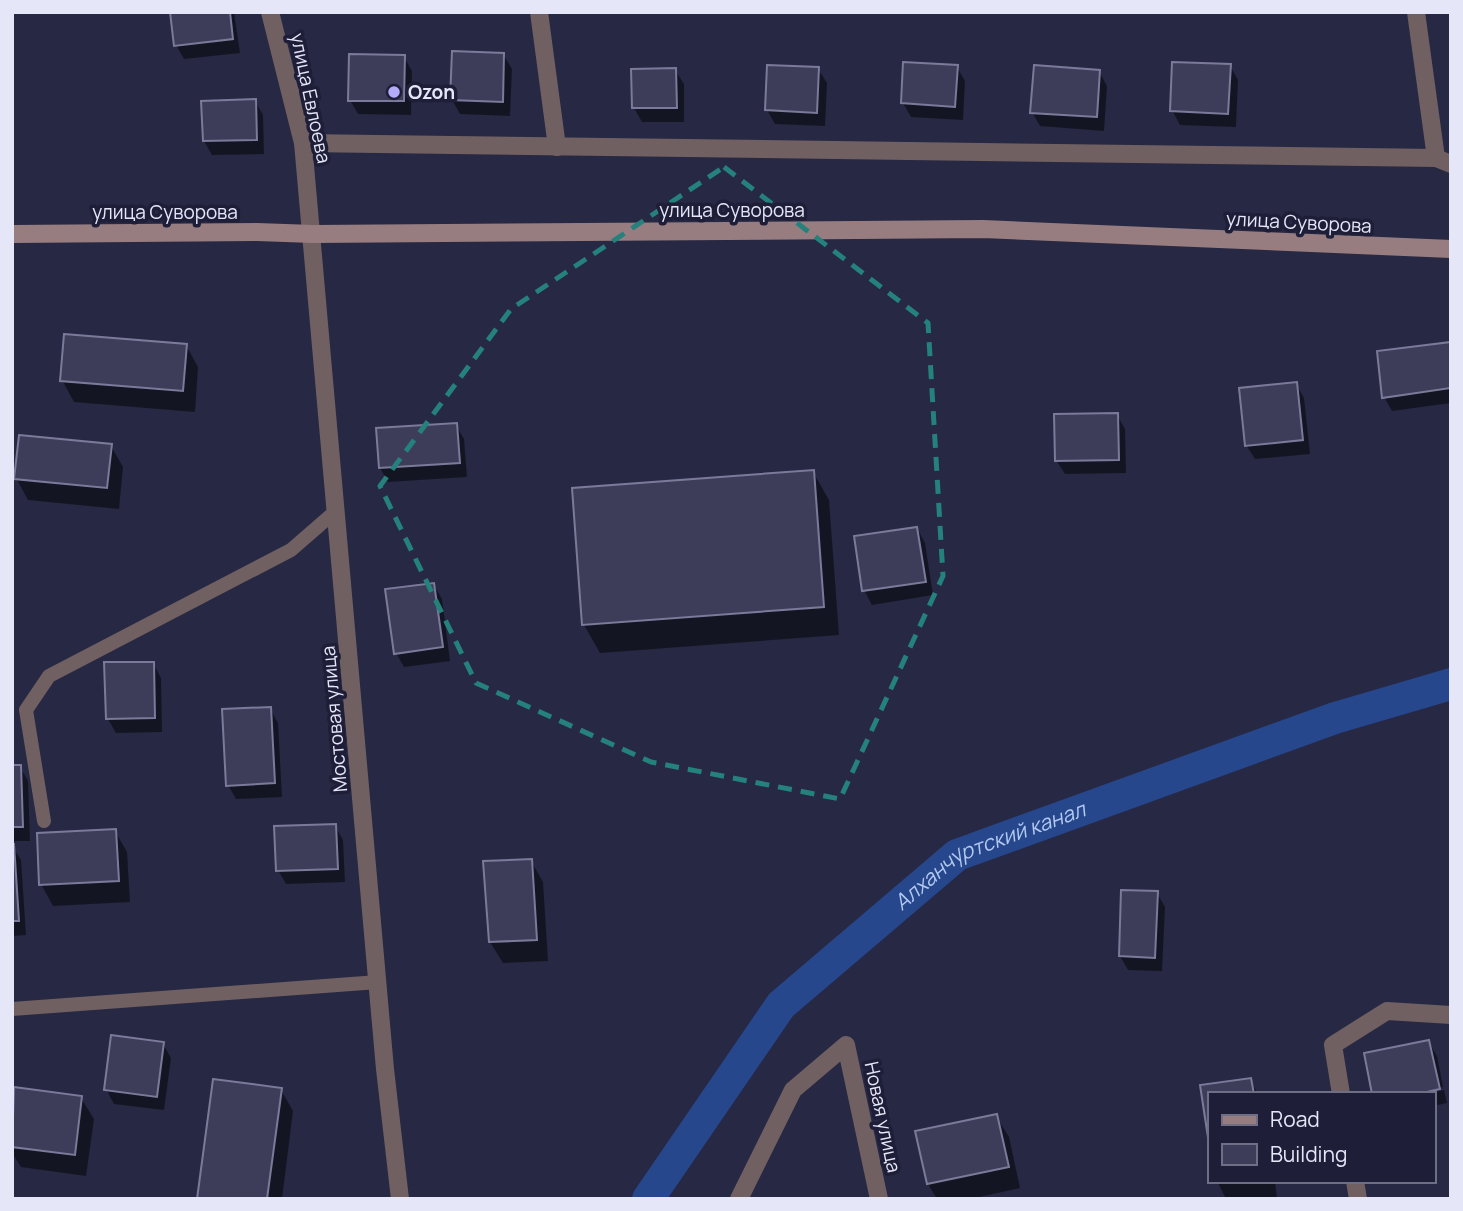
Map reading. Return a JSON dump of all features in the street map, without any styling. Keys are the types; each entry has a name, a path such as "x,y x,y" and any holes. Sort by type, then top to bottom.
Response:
{"main road":[{"name":"улица Суворова","path":"12,234 983,229 1451,249"}],"street":[{"name":"улица Евлоева","path":"270,12 303,143 313,234"},
{"path":"539,12 557,147"},
{"path":"303,143 1444,161 1416,12"},
{"name":"Мостовая улица","path":"313,234 377,982 400,1199"},
{"path":"1341,1092 1333,1045 1387,1011 1451,1016"},
{"name":"Новая улица","path":"739,1199 793,1090 846,1045 879,1199"}],"lane":[{"path":"44,821 26,710 49,676 291,550 337,510"},
{"path":"12,1009 377,982"}],"highlighted area":[{"path":"724,167 928,323 943,576 840,799 651,762 476,683 380,486 511,309"}],"building":[{"path":"170,12 230,12 233,39 174,46"},
{"path":"452,51 504,53 503,102 450,100"},
{"path":"349,54 405,55 404,101 348,101"},
{"path":"903,62 958,65 955,107 901,103"},
{"path":"1172,62 1231,64 1228,114 1170,111"},
{"path":"767,65 819,67 817,113 765,110"},
{"path":"1034,65 1100,70 1097,117 1030,113"},
{"path":"676,68 677,108 632,108 631,69"},
{"path":"256,99 257,140 203,141 201,101"},
{"path":"64,334 187,344 183,391 60,381"},
{"path":"1451,342 1451,388 1382,398 1377,351"},
{"path":"1297,382 1303,440 1245,446 1239,388"},
{"path":"1118,413 1119,460 1055,461 1054,414"},
{"path":"457,423 460,463 379,468 376,428"},
{"path":"19,435 112,444 107,488 14,479"},
{"path":"814,470 824,607 582,625 572,488"},
{"path":"917,527 926,582 862,591 854,536"},
{"path":"434,583 443,647 394,654 385,589"},
{"path":"104,662 154,662 155,718 106,719"},
{"path":"271,707 275,783 226,786 222,709"},
{"path":"12,765 21,765 23,827 12,827"},
{"path":"336,824 338,869 276,871 274,826"},
{"path":"116,829 119,881 39,885 37,833"},
{"path":"14,844 19,921 12,921"},
{"path":"532,859 537,940 489,942 483,861"},
{"path":"1121,890 1158,891 1155,958 1119,956"},
{"path":"111,1035 164,1042 157,1097 104,1090"},
{"path":"1429,1040 1440,1089 1427,1092 1372,1092 1364,1053"},
{"path":"1251,1078 1254,1092 1208,1092 1208,1137 1200,1085"},
{"path":"213,1079 282,1088 267,1199 197,1199"},
{"path":"14,1087 82,1096 75,1155 12,1147"},
{"path":"997,1114 1009,1167 927,1184 915,1131"}],"waterway":[{"name":"Алханчуртский канал","path":"648,1199 781,1005 957,855 1335,718 1451,684"}],"place":[{"name":"Ozon","path":"394,92"}]}
